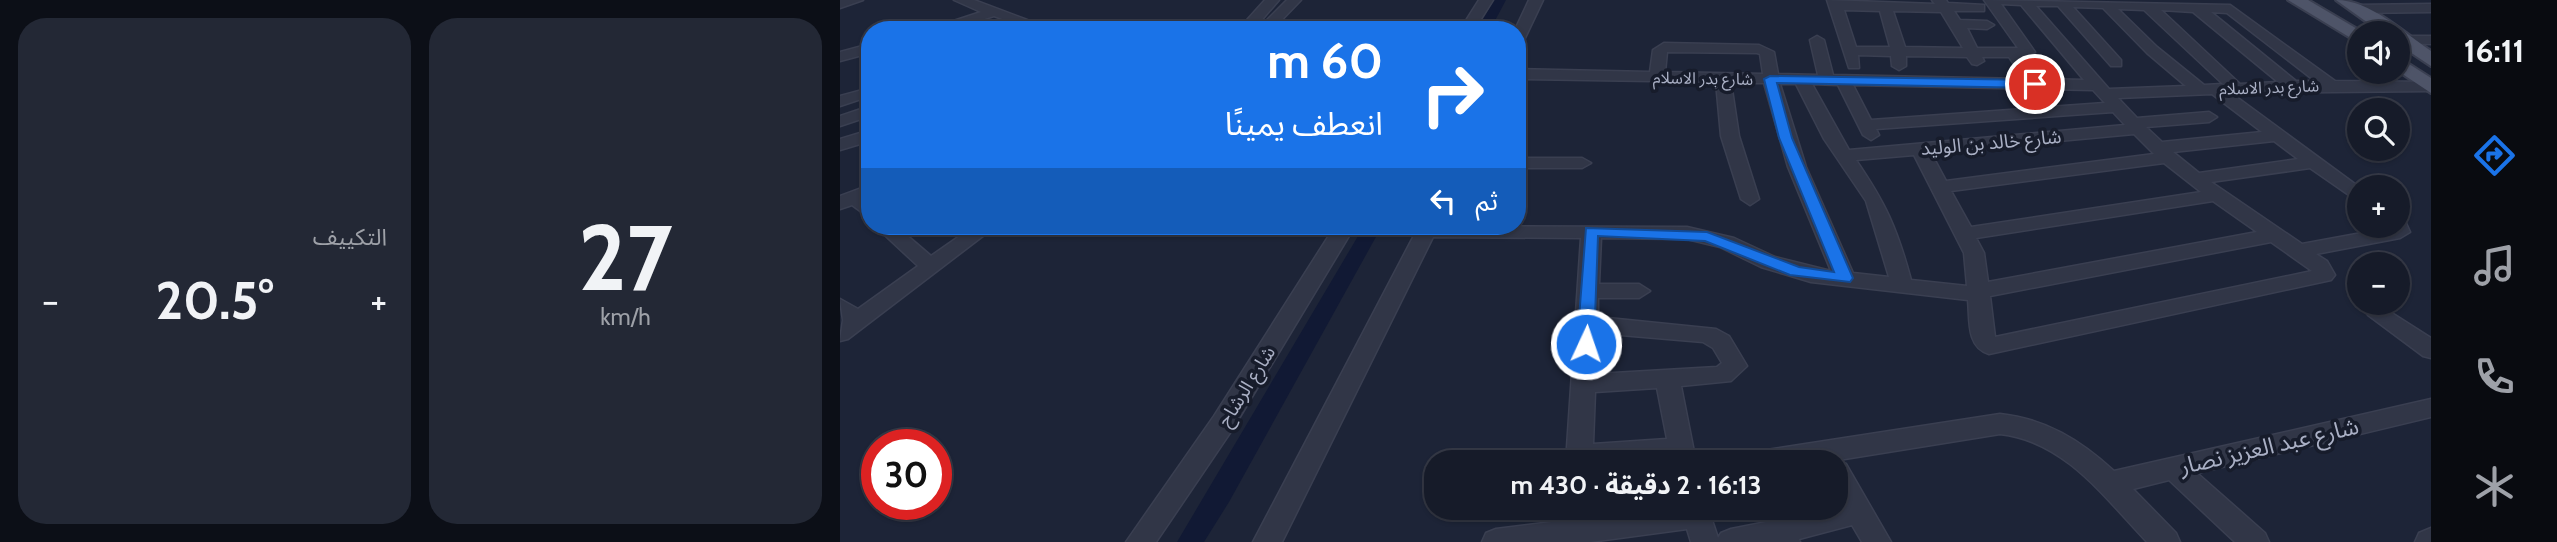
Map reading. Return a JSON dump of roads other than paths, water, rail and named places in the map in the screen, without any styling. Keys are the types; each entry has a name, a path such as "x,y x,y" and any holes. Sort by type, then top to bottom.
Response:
{"main road":[{"path":"2296,0 2347,31"},
{"path":"2351,5 2375,21"},
{"path":"2410,45 2431,60"},
{"path":"2410,72 2430,86"}],"street":[{"path":"840,4 856,0"},
{"path":"961,0 1020,21"},
{"path":"1253,21 1272,0"},
{"path":"1274,21 1294,0"},
{"path":"1473,21 1486,0"},
{"path":"1526,21 1536,0"},
{"path":"1920,149 1967,234 1977,262 1976,291 1984,342 1992,346 2319,278 2324,271 2196,179 2135,126 2025,1"},
{"path":"1843,80 1850,51 1835,3 1943,5 2025,1 2228,8 2330,85"},
{"path":"2061,2 2116,63"},
{"path":"1850,51 2028,52 1987,3"},
{"path":"2106,4 2152,50 2277,135 2347,187"},
{"path":"1889,5 1902,82"},
{"path":"1943,5 1958,24 1992,83"},
{"path":"2147,5 2236,88"},
{"path":"2351,5 2431,8"},
{"path":"2196,7 2292,86"},
{"path":"964,21 994,12"},
{"path":"1958,24 1987,25"},
{"path":"2410,37 2431,40"},
{"path":"1816,40 1843,80 1880,153"},
{"path":"1657,77 1661,48 1767,46 1770,79 1786,138 1844,278"},
{"path":"1692,48 1692,78"},
{"path":"840,57 861,51"},
{"path":"2013,53 2035,84"},
{"name":"شارع بدر الاسلام","path":"1526,74 2035,84 2108,95 2292,86 2430,86"},
{"path":"1723,78 1730,136 1750,199"},
{"path":"1801,79 1845,156 1875,201 1890,240 1901,285"},
{"path":"840,101 861,94"},
{"path":"1866,125 2108,95"},
{"path":"840,121 861,114"},
{"name":"شارع خالد بن الوليد","path":"1845,156 2209,117"},
{"path":"1942,187 2277,135"},
{"path":"840,145 861,138"},
{"path":"2196,179 2313,162"},
{"path":"1526,163 1582,163"},
{"path":"1967,234 2218,195"},
{"path":"1526,230 1707,237 1796,272 1961,292 2275,235"},
{"path":"1579,450 1591,231"},
{"path":"895,235 930,266"},
{"path":"846,320 973,235"},
{"name":"شارع الرشاح","path":"1140,542 1223,424 1339,235"},
{"path":"1267,542 1424,235"},
{"path":"2299,251 2368,238"},
{"path":"1588,290 1639,291"},
{"path":"2385,315 2421,335 2431,350"},
{"path":"1583,384 1722,375 1733,370 1735,361 1721,342 1707,335 1587,324"},
{"path":"1667,379 1682,450"},
{"name":"شارع عبد العزيز نصار","path":"2107,484 2431,408"},
{"path":"1848,457 2013,424 2055,438 2166,542"},
{"path":"2174,469 2255,542"},
{"path":"1848,495 1877,542"},
{"path":"1731,542 1783,537 1857,512"},
{"path":"1496,542 1579,520"},
{"path":"1622,520 1699,522"}],"waterway":[{"path":"1488,21 1500,0"},
{"path":"1190,542 1220,495 1368,235"}]}
